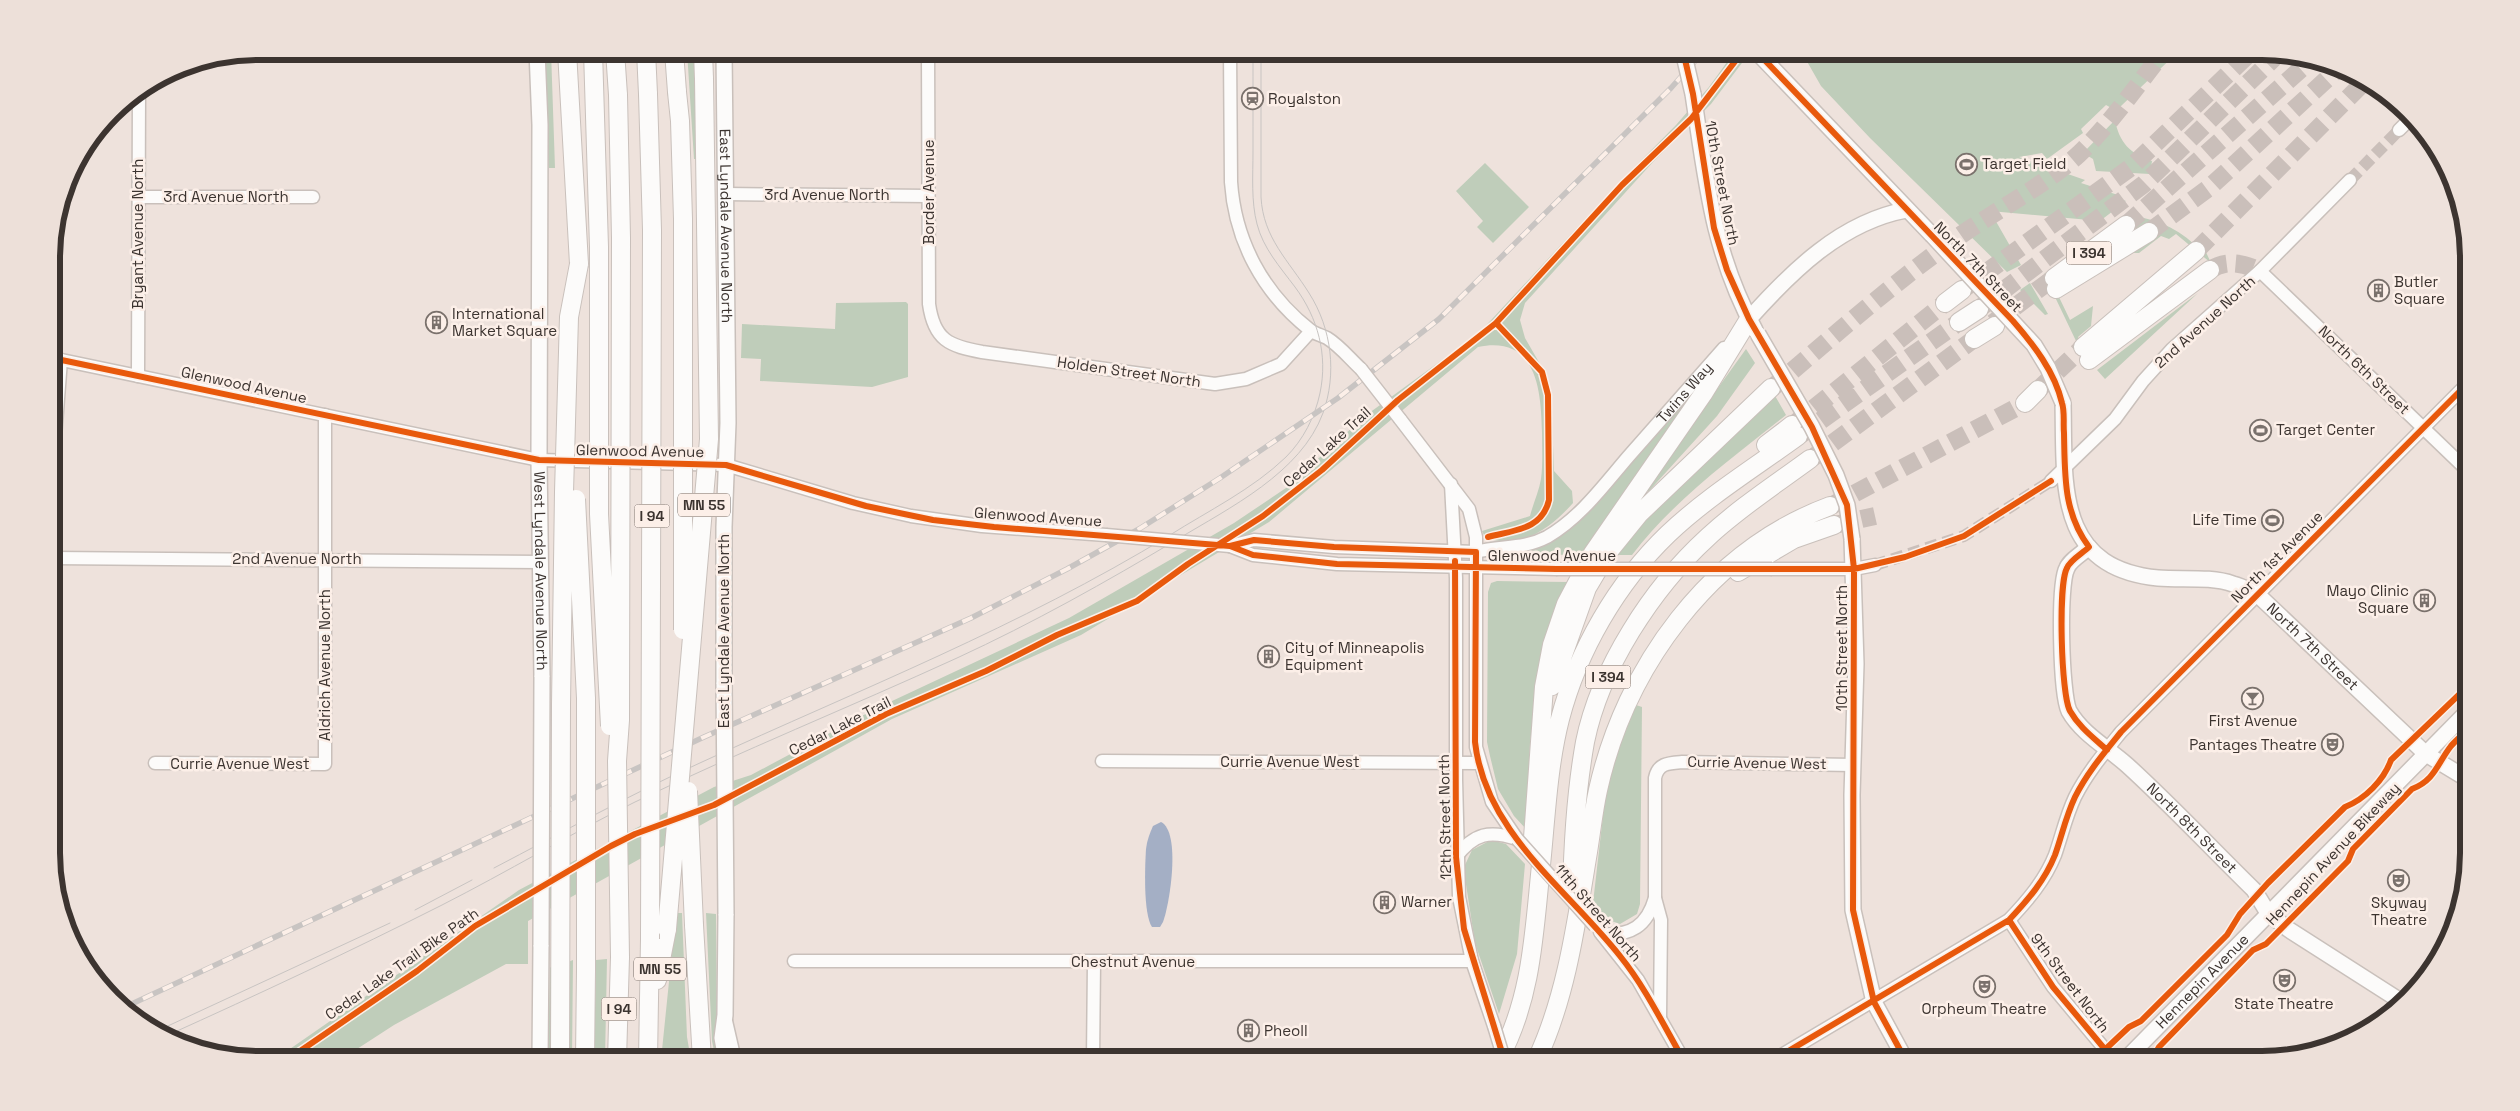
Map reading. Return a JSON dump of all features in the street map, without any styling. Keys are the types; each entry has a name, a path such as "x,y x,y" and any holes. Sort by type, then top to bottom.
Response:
{"highway":[{"path":"568,60 578,264 579,381 576,508 586,698 585,1051"},
{"path":"593,60 599,247 599,528 609,720 617,761"},
{"name":"I 94","path":"616,60 621,228 620,720 617,761 620,958 617,1051"},
{"name":"I 94","path":"646,60 652,278 648,1051"},
{"path":"675,60 683,219 683,646 694,925 701,1051"},
{"name":"MN 55","path":"650,1009 667,929 709,439 704,60"},
{"name":"I 394","path":"2126,225 2054,285 2149,232"},
{"path":"2196,251 2086,353 2210,270"},
{"path":"560,1051 561,696 564,492 568,317 578,264"},
{"path":"1945,303 1962,290"},
{"path":"1959,322 1979,309"},
{"path":"1974,339 1994,325"},
{"path":"1536,908 1532,825 1539,742 1548,661 1566,604 1581,572 1604,535 1703,394 1753,327"},
{"path":"1539,742 1554,677 1587,588 1609,550 1639,514 1771,388"},
{"name":"I 394","path":"1504,1051 1510,1040 1526,990 1550,772 1560,717 1578,666 1603,617 1632,573 1667,535 1710,490 1795,431"},
{"name":"I 394","path":"1541,1051 1552,1022 1566,973 1571,934 1573,850 1580,776 1586,741 1595,709 1618,655 1654,597 1690,555 1725,523 1810,459"},
{"path":"1566,973 1593,813 1608,752 1621,716 1637,682 1679,619 1702,593 1754,546 1781,529 1830,506"},
{"path":"1679,619 1710,592 1764,555 1794,540 1834,525"}],"main road":[{"name":"West Lyndale Avenue North","path":"537,60 540,182 539,460 542,677 540,1051"},
{"name":"East Lyndale Avenue North","path":"724,60 726,194 726,465 724,527 726,914 725,1015 722,1038 724,1051"},
{"name":"10th Street North","path":"1685,60 1693,94 1714,228 1727,270 1753,327 1812,427 1836,475 1847,504 1854,569 1856,664 1853,765 1853,904 1874,1002 1901,1051"},
{"name":"North 7th Street","path":"1765,60 2034,345 2048,368 2063,403 2069,511 2078,533 2089,547 2104,562 2131,574 2233,584 2258,595 2426,754 2460,775"},
{"name":"Twins Way","path":"1753,327 1775,290 1823,248 1876,217 1906,210"},
{"name":"North 8th Street","path":"2089,547 2067,567 2065,576 2062,642 2064,688 2069,710 2080,725 2126,765 2254,890 2268,913"},
{"name":"Hennepin Avenue","path":"2134,1051 2460,719"},
{"path":"2268,913 2288,929 2396,998"}],"street":[{"name":"Border Avenue","path":"928,60 929,304 932,323 937,331"},
{"path":"1230,60 1232,202 1241,237 1248,253 1274,294 1311,331 1339,348 1361,369 1469,509 1476,537 1475,742 1479,763 1492,802 1517,839"},
{"name":"Bryant Avenue North","path":"138,376 139,100"},
{"path":"2399,130 2407,123"},
{"name":"2nd Avenue North","path":"2065,466 2115,418 2143,381 2172,349 2260,271 2350,180"},
{"name":"3rd Avenue North","path":"726,194 928,196"},
{"name":"3rd Avenue North","path":"139,197 313,197"},
{"name":"North 6th Street","path":"2260,271 2460,463"},
{"name":"Twins Way","path":"1455,552 1516,548 1546,537 1571,520 1753,327"},
{"name":"Holden Street North","path":"937,331 942,338 957,347 982,352 1215,384 1246,379 1281,364 1311,331"},
{"name":"Glenwood Avenue","path":"60,360 539,460 726,465 866,506 933,520 994,527 1230,546 1253,554 1337,564 1556,569 1854,569 1875,565"},
{"name":"North 1st Avenue","path":"1789,1051 2009,920 2034,893 2045,875 2054,856 2075,797 2087,775 2107,750 2460,391"},
{"name":"Aldrich Avenue North","path":"325,415 325,764"},
{"path":"2051,481 2065,466"},
{"name":"12th Street North","path":"1451,484 1451,511 1456,568 1456,857 1461,913 1472,961 1501,1051"},
{"name":"Glenwood Avenue","path":"1230,546 1254,540 1334,547 1455,552"},
{"name":"2nd Avenue North","path":"60,558 541,562"},
{"name":"Currie Avenue West","path":"1102,761 1479,763"},
{"name":"Currie Avenue West","path":"1661,766 1667,763 1682,762 1853,765"},
{"name":"Currie Avenue West","path":"155,763 325,764"},
{"name":"11th Street North","path":"1660,1018 1661,916 1655,898 1655,778 1661,766"},
{"path":"1456,857 1467,845 1489,834 1496,833 1517,839"},
{"name":"11th Street North","path":"1517,839 1599,930 1634,974 1678,1051"},
{"name":"11th Street North","path":"1599,930 1622,934 1639,928 1648,916 1655,898"},
{"name":"9th Street North","path":"2009,920 2053,987 2106,1051"},
{"name":"Chestnut Avenue","path":"794,961 1472,961"},
{"path":"1093,1051 1094,962"},
{"path":"725,1015 734,1051"}],"green space":[{"path":"545,60 551,60 555,168 549,168"},
{"path":"688,60 695,60 699,159 694,159"},
{"path":"1728,60 1744,60 1711,104 1653,162 1525,303 1520,320 1525,338 1540,364 1551,394 1554,471 1572,491 1573,503 1561,516 1539,532 1523,539 1504,542 1486,539 1482,531 1530,516 1541,479 1542,432 1537,383 1532,369 1524,358 1513,349 1498,345 1478,347 1269,522 1081,635 892,719 528,921 528,964 506,964 394,1025 354,1051 287,1051 519,890 714,787 751,775 875,709 1069,618 1234,523 1286,488 1365,416 1479,333 1614,188 1676,125 1709,87"},
{"name":"Target Field","path":"1806,60 2170,60 2121,106 2115,110 2106,105 2081,129 2083,133 2047,159 2042,153 2019,157 2085,180 2081,183 2121,196 2118,198 2126,201 2100,221 1990,211 2021,265 2007,272 1870,138 1821,86"},
{"path":"2115,120 2119,135 2127,146 2138,155 2152,161 2150,174 2096,171 2093,159 2083,153"},
{"path":"1485,163 1529,207 1493,243 1477,227 1483,221 1456,191"},
{"path":"2133,216 2152,220 2179,232 2201,251 2205,250 2211,263 2176,234 2169,239 2161,236 2139,253 2131,253 2156,235 2117,222"},
{"path":"2047,272 2070,320 2093,306 2091,326 2078,337 2094,369 2087,364 2044,274"},
{"path":"2030,283 2048,314 2045,315 2020,290"},
{"path":"2198,293 2105,379 2097,370"},
{"path":"906,302 908,304 908,377 872,387 760,381 761,359 741,358 742,324 835,329 836,303"},
{"path":"1746,349 1755,363 1717,416 1648,492 1646,488"},
{"path":"1774,394 1786,415 1724,464 1685,498 1666,516 1632,555 1613,555 1633,530"},
{"path":"1689,396 1692,398 1585,554 1520,556 1549,544 1576,524"},
{"path":"1497,581 1569,582 1538,676 1530,743 1527,830 1514,816 1498,789 1487,742 1488,592 1491,583"},
{"path":"1636,705 1642,707 1640,904 1637,914 1620,924 1606,919 1593,903 1605,798 1616,755"},
{"path":"1491,840 1506,844 1525,864 1517,954 1499,1014 1475,943 1465,878 1465,865 1472,850"},
{"path":"676,913 682,913 687,1037 689,1051 662,1051"},
{"path":"706,913 716,914 717,1028 720,1051 714,1051 712,1041"},
{"path":"607,959 605,1051 594,1051 596,960"},
{"path":"573,960 572,1051 568,1051 568,962"},
{"path":"550,967 554,970 553,1051 548,1051"}],"water":[{"path":"1161,822 1167,828 1171,839 1171,885 1163,922 1160,927 1152,927 1149,921 1146,901 1146,849 1153,826"}],"tunnel":[{"path":"1772,388 1912,271 1961,235 2065,166 2091,142 2113,117 2157,60"},
{"path":"1962,290 2130,168 2243,60"},
{"path":"1980,308 2144,184 2272,60"},
{"path":"2126,225 2305,65"},
{"path":"2149,232 2210,187 2333,73"},
{"path":"2196,251 2360,86"},
{"path":"2350,180 2399,130"},
{"path":"2210,270 2222,264 2235,263 2260,271"},
{"path":"1993,323 2051,280"},
{"path":"1793,425 1945,303"},
{"path":"1799,436 1959,322"},
{"path":"1811,459 1974,339"},
{"path":"2038,390 2083,347"},
{"path":"1831,506 2025,403"},
{"path":"1875,565 1964,536 2051,481"},
{"path":"1835,525 1875,516"}],"tram line":[{"path":"494,868 676,774 939,656 1056,599 1113,568 1230,499 1273,469 1286,457 1303,436 1315,411 1322,379 1322,351 1310,311 1263,241 1257,224 1253,188 1253,60"},
{"path":"174,1032 408,922 635,802 957,658 1013,631 1096,586 1219,515 1281,471 1298,454 1313,434 1323,413 1330,383 1331,367 1327,337 1317,307 1278,248 1263,212 1261,197 1261,60"},
{"path":"415,910 472,880"},
{"path":"165,1027 390,923"}],"railway":[{"path":"131,1004 704,737 971,618 1067,569 1139,529 1220,478 1338,398 1439,319 1671,88 1696,60"}],"cycle path":[{"path":"1685,60 1693,94 1714,228 1727,270 1749,319 1812,427 1847,505 1854,569 1853,910 1874,1002 1901,1051"},
{"name":"Cedar Lake Trail","path":"300,1051 417,971 475,926 611,846 635,834 714,805 886,714 986,671 1057,635 1137,601 1188,564 1263,516 1322,470 1398,400 1496,323 1622,185 1691,119 1736,60"},
{"path":"1765,60 2013,321 2049,369 2063,407 2065,478 2070,507 2074,520 2089,547 2069,565 2064,578 2062,595 2064,684 2070,711 2087,732 2107,750"},
{"path":"1488,537 1517,530 1533,523 1545,510 1549,500 1548,395 1542,372 1496,323"},
{"path":"60,360 539,460 726,465 866,506 933,520 994,527 1230,546 1253,555 1337,564 1556,569 1854,569 1905,557 1964,536 2051,481"},
{"path":"1788,1051 2009,920 2046,873 2055,855 2075,797 2090,771 2121,732 2460,391"},
{"path":"1230,546 1254,540 1334,547 1476,552 1475,742 1482,774 1494,804 1511,832 1531,858 1599,931 1638,980 1678,1051"},
{"path":"1455,561 1456,857 1464,929 1502,1051"},
{"name":"Hennepin Avenue Bikeway","path":"2104,1051 2129,1027 2141,1021 2227,935 2240,914 2268,883 2345,807 2360,799 2373,788 2384,775 2391,760 2460,694"},
{"name":"Hennepin Avenue Bikeway","path":"2157,1051 2253,950 2266,944 2348,861 2353,849 2412,789 2431,776 2451,746 2460,737"},
{"path":"2009,920 2053,987 2106,1051"}],"place":[{"name":"Royalston","path":"1252,99"},
{"name":"Target Field","path":"1966,164"},
{"name":"Butler Square","path":"2378,291"},
{"name":"International Market Square","path":"436,323"},
{"name":"Target Center","path":"2260,430"},
{"name":"Life Time","path":"2273,520"},
{"name":"Mayo Clinic Square","path":"2425,600"},
{"name":"City of Minneapolis Equipment","path":"1269,657"},
{"name":"First Avenue","path":"2253,698"},
{"name":"Pantages Theatre","path":"2333,745"},
{"name":"Skyway Theatre","path":"2399,880"},
{"name":"Warner","path":"1385,902"},
{"name":"State Theatre","path":"2284,981"},
{"name":"Orpheum Theatre","path":"1984,986"},
{"name":"Pheoll","path":"1248,1031"}]}
